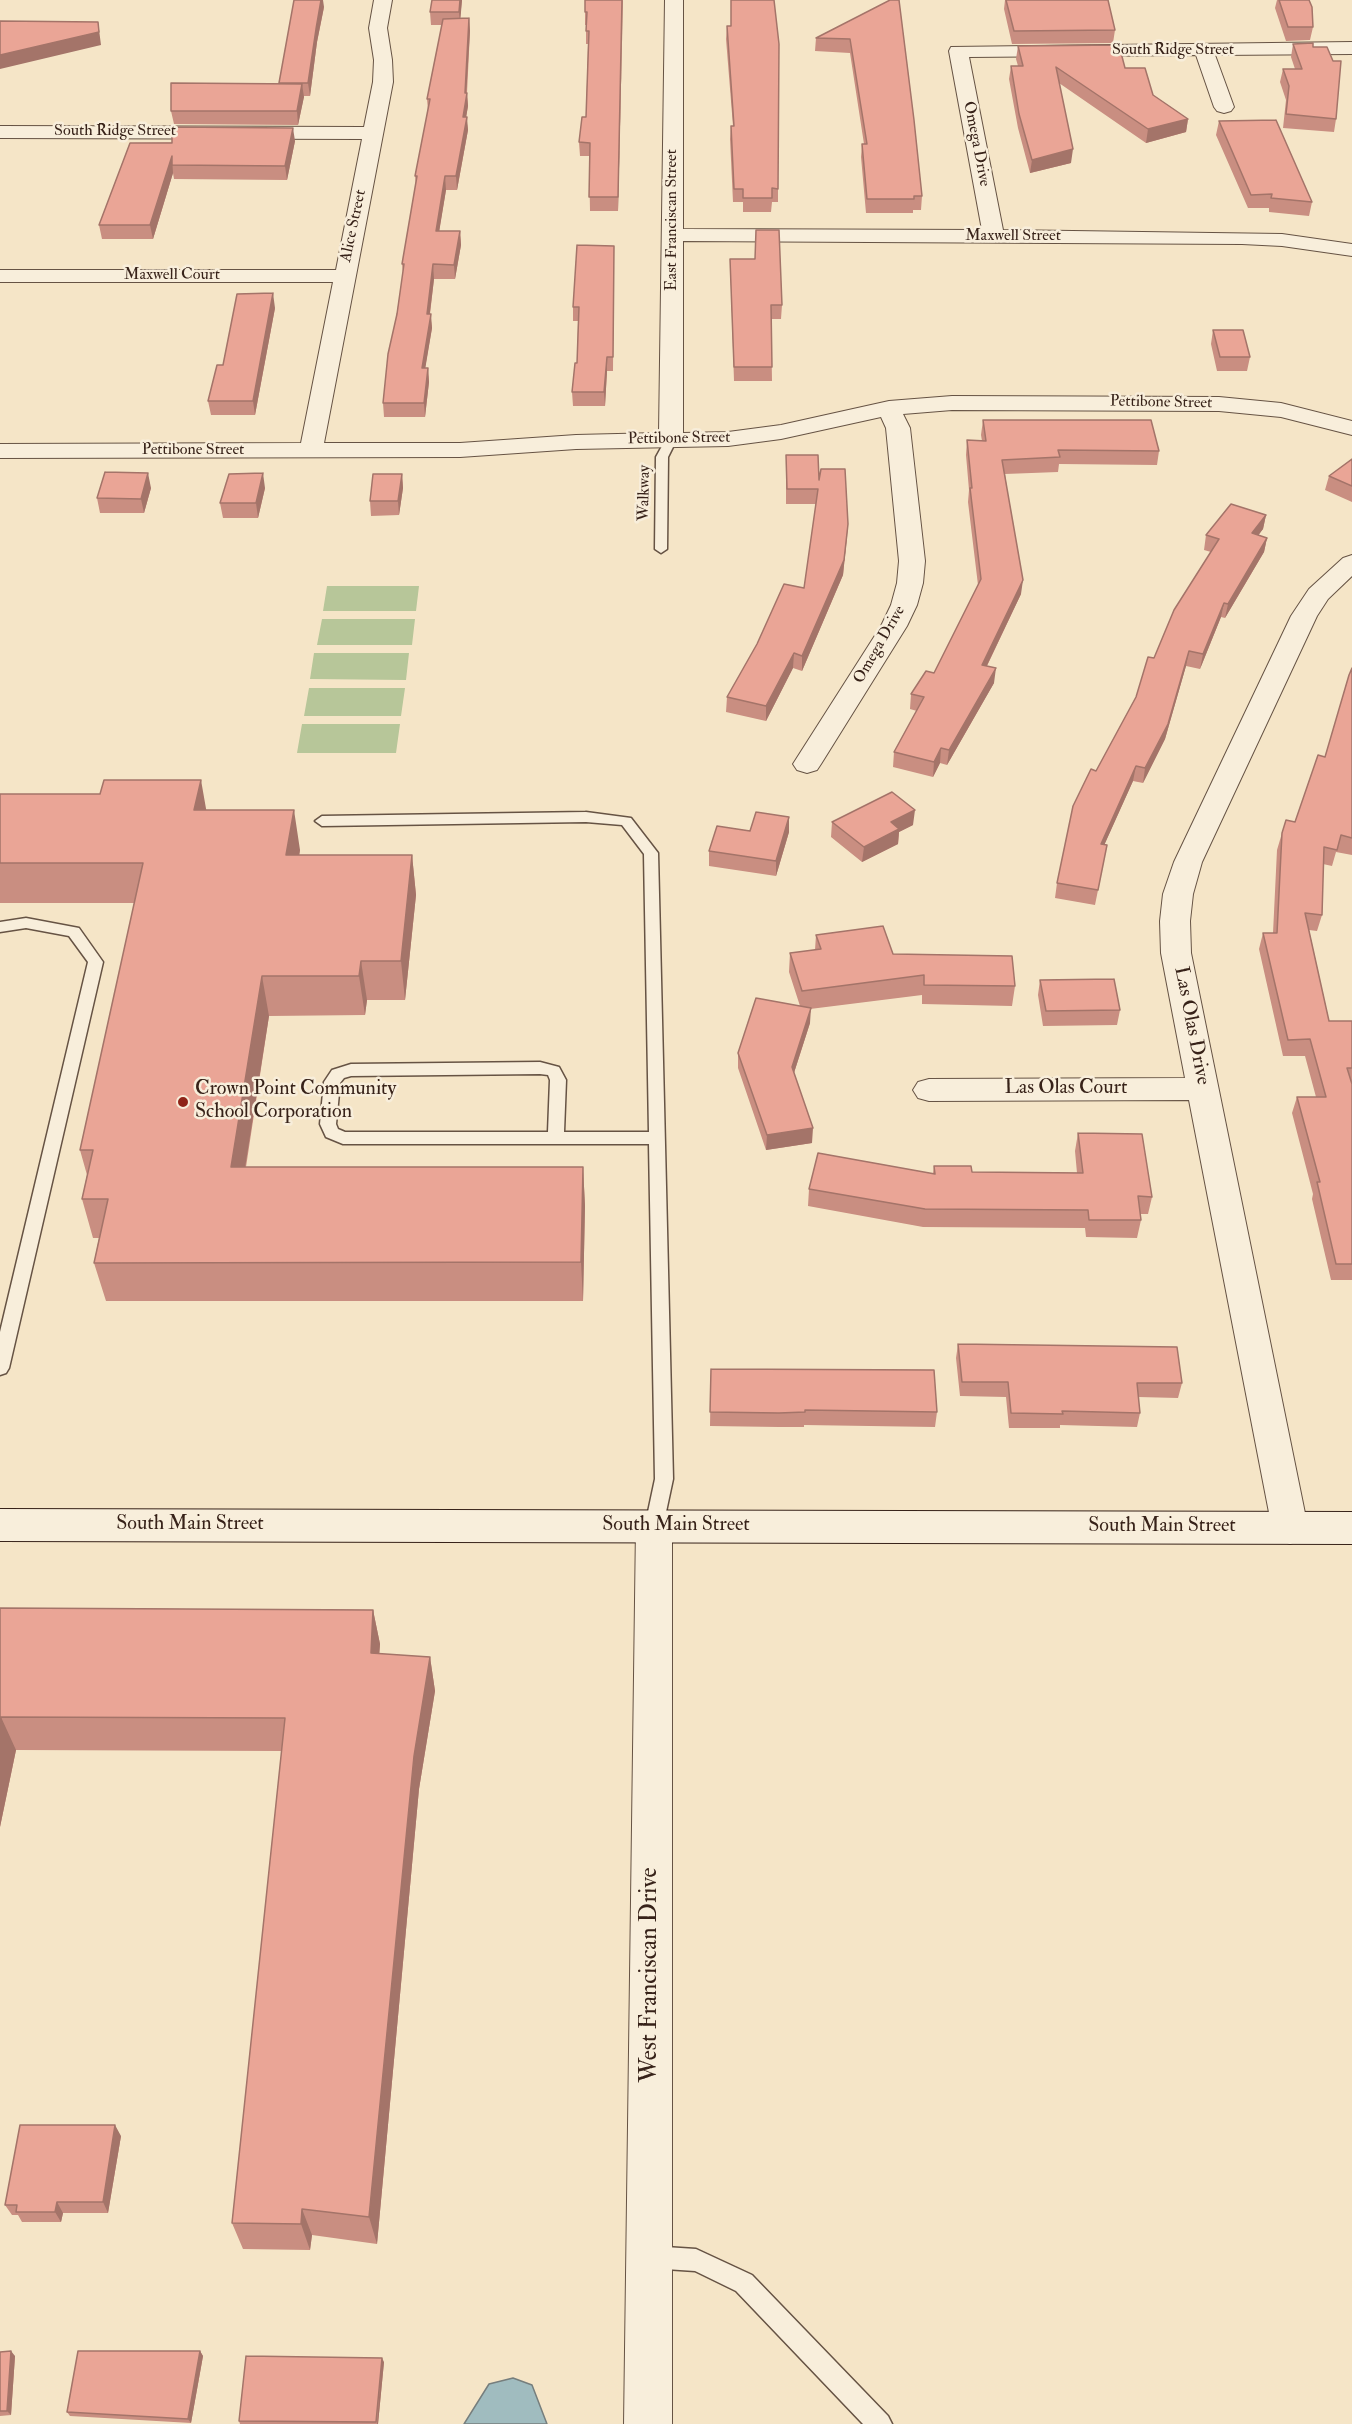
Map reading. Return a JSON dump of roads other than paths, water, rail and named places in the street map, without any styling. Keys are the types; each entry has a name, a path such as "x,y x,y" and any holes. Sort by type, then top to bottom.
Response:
{"street":[{"name":"Alice Street","path":"311,451 384,71 378,28 384,0"},
{"name":"East Franciscan Street","path":"671,439 674,0"},
{"name":"South Ridge Street","path":"958,51 1204,51 1352,48"},
{"name":"Omega Drive","path":"958,51 994,237"},
{"path":"1204,51 1224,107"},
{"name":"South Ridge Street","path":"0,132 374,132"},
{"name":"Maxwell Street","path":"673,235 1242,238 1282,240 1352,250"},
{"name":"Maxwell Court","path":"0,276 343,276"},
{"name":"Pettibone Street","path":"0,451 460,450 576,442 754,436 889,408 952,403 1209,403 1281,410 1352,428"},
{"name":"Omega Drive","path":"807,764 894,626 904,605 910,583 912,561 898,428 889,408"},
{"name":"Las Olas Drive","path":"1290,1527 1176,953 1175,921 1179,894 1188,862 1304,616 1318,594 1352,563"},
{"name":"Las Olas Court","path":"929,1090 1203,1089"},
{"name":"South Main Street","path":"0,1525 1352,1528"},
{"name":"West Franciscan Drive","path":"648,2424 654,1526"}],"lane":[{"name":"Walkway","path":"661,549 662,457 671,439"},
{"path":"322,820 585,817 626,821 651,853 664,1479 654,1526"},
{"path":"0,927 26,923 74,932 96,962 0,1368"},
{"path":"556,1138 558,1080 553,1071 540,1068 351,1070 338,1074 332,1082 328,1124 332,1133 343,1138 556,1138 657,1138"},
{"path":"649,2257 696,2260 744,2283 880,2424"}],"water":[{"path":"513,2378 532,2385 547,2424 464,2424 489,2384"}],"place":[{"name":"Crown Point Community School Corporation","path":"183,1102"}]}
